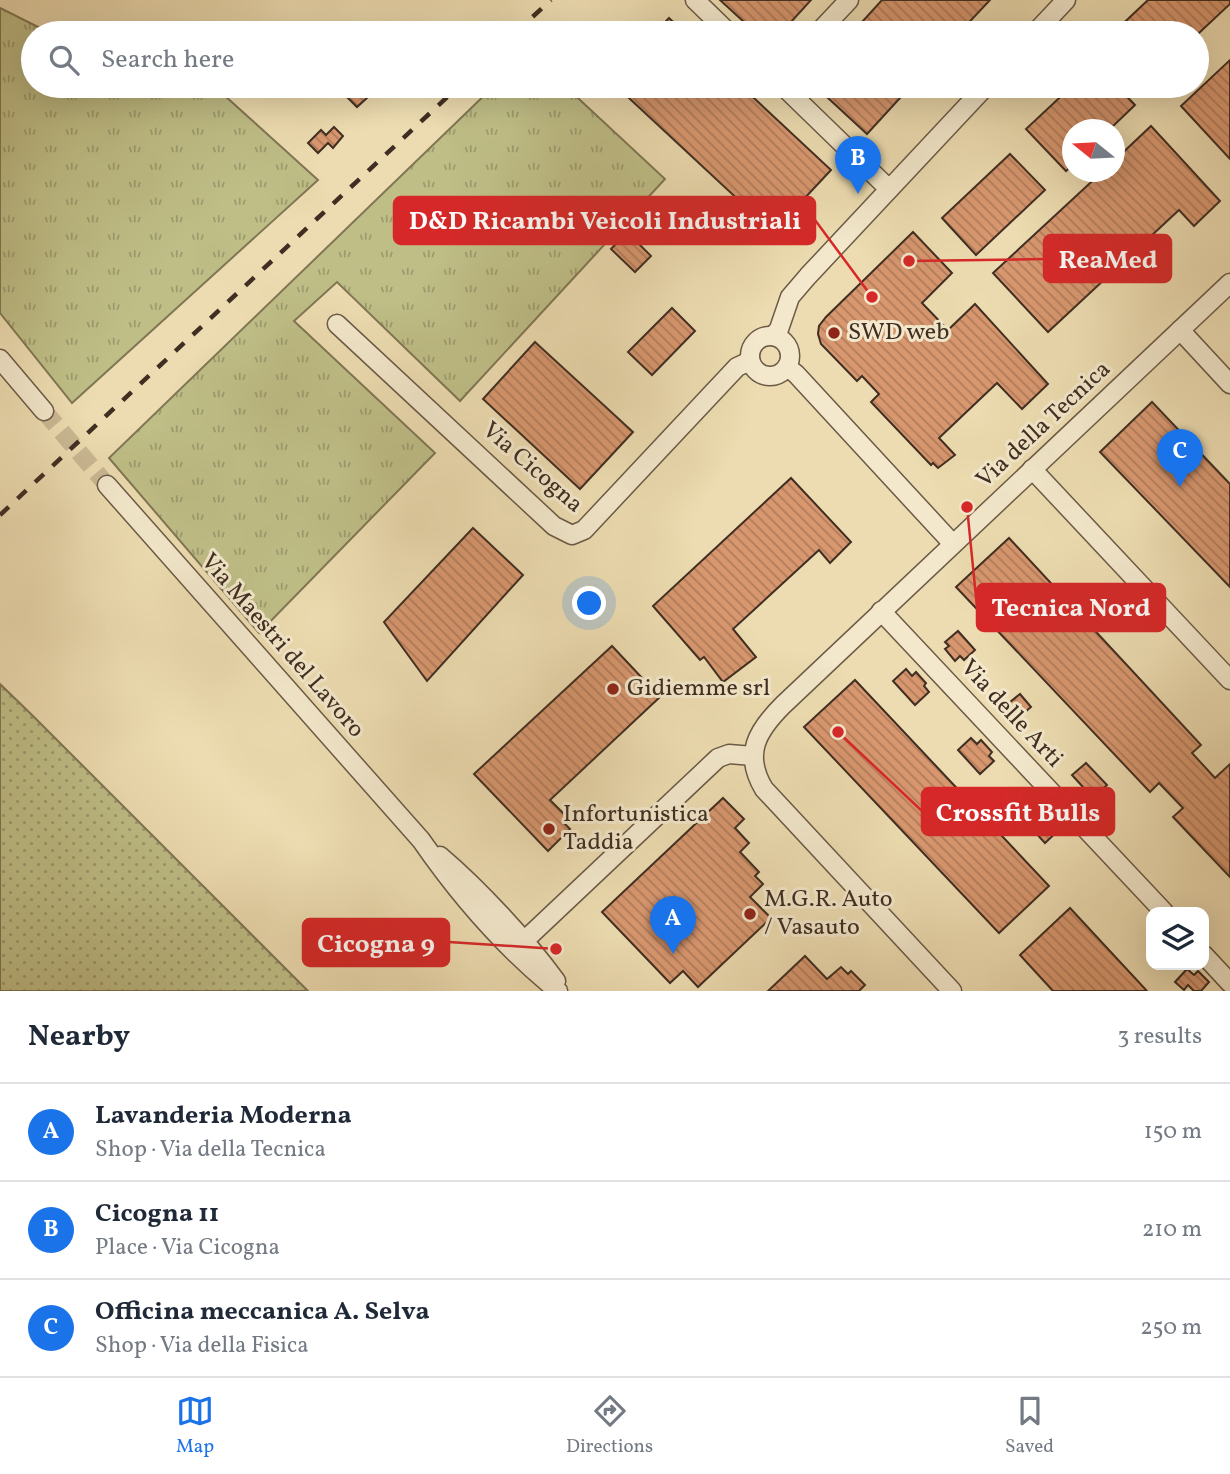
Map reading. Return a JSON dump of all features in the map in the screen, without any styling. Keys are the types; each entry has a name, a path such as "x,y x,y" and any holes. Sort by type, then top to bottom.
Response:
{"street":[{"path":"695,0 717,21"},
{"path":"829,21 849,0"},
{"path":"1046,21 1066,0"},
{"path":"795,98 889,189"},
{"name":"Via Cicogna","path":"337,324 554,526 572,535 584,530 737,367 750,361 749,354 754,342 766,335 773,336 779,329 790,297 975,98"},
{"name":"Via della Tecnica","path":"753,756 758,736 766,722 1230,283"},
{"path":"1180,330 1230,384"},
{"path":"750,361 757,372 770,376 787,367 790,361 789,348 785,342 773,336"},
{"path":"0,359 44,411"},
{"path":"787,367 953,544"},
{"path":"1032,470 1230,680"},
{"name":"Via Maestri del Lavoro","path":"107,485 421,840 450,881 534,972 560,991"},
{"name":"Via delle Arti","path":"881,611 1159,907"},
{"path":"524,942 718,758 729,754 753,756 756,776 771,797 952,991"},
{"name":"Via Maestri del Lavoro","path":"421,840 458,872 524,942 542,962 560,991"},
{"path":"1209,960 1230,983"}],"green space":[{"path":"0,8 26,21 21,21 21,98 227,98 318,180 72,403 0,313"},
{"path":"482,98 578,98 665,179 460,401 337,282 294,321 435,453 259,633 109,458"},
{"path":"0,684 32,715 308,991 0,991"}],"building":[{"path":"720,0 811,0 792,21 743,21"},
{"path":"882,0 990,0 970,21 863,21"},
{"path":"1148,0 1230,0 1230,4 1209,24 1209,21 1126,21"},
{"path":"1230,60 1230,159 1181,106 1190,98 1209,98 1209,80"},
{"path":"348,98 367,98 357,107"},
{"path":"629,98 754,98 831,170 773,232"},
{"path":"828,98 900,98 867,134"},
{"path":"1059,98 1128,98 1135,105 1120,119 1062,119 1062,167 1026,129"},
{"path":"1151,126 1220,201 1194,226 1179,210 1048,332 993,273 1091,182 1125,182 1125,151"},
{"path":"334,127 343,136 333,148 328,143 318,153 308,143 321,130 326,135"},
{"path":"1010,154 1045,190 976,255 942,218"},
{"path":"627,232 651,256 635,272 611,249"},
{"path":"913,232 952,273 922,303 948,330 975,304 1048,384 1022,409 997,383 939,438 955,455 938,468 933,463 931,465 871,402 879,394 862,376 857,381 821,344 818,334 819,326 826,317"},
{"path":"672,308 695,331 652,375 628,352"},
{"path":"535,342 633,432 580,489 483,399"},
{"path":"1152,402 1230,484 1230,587 1100,452"},
{"path":"791,478 851,542 830,563 819,550 733,629 756,657 723,682 704,657 700,660 653,606"},
{"path":"473,528 523,575 427,681 384,622"},
{"path":"1009,538 1201,745 1192,753 1215,778 1230,764 1230,877 1173,817 1183,808 1159,783 1150,792 956,587"},
{"path":"958,631 975,650 964,660 960,656 955,661 945,649 949,646 945,642"},
{"path":"612,646 660,697 550,800 568,818 563,822 570,829 548,851 474,774"},
{"path":"906,669 912,676 916,672 926,683 924,686 929,692 915,705 893,681"},
{"path":"855,680 1049,886 999,933 804,727"},
{"path":"1020,694 1031,707 1017,719 1005,706"},
{"path":"971,738 977,744 981,740 992,752 989,756 994,761 980,774 958,750"},
{"path":"1086,763 1107,785 1093,798 1072,775"},
{"path":"723,798 744,819 735,828 749,843 740,852 759,872 755,876 763,884 750,897 771,918 698,987 683,971 670,983 602,912"},
{"path":"1037,806 1043,812 1046,809 1057,821 1055,823 1060,829 1045,843 1023,819"},
{"path":"1070,908 1147,991 1053,991 1020,955"},
{"path":"805,956 827,979 841,967 848,974 851,971 865,985 859,991 768,991"},
{"path":"1188,970 1194,975 1198,971 1209,982 1201,991 1194,991 1188,985 1184,990 1175,982"}],"tunnel":[{"path":"44,411 107,485"}],"railway":[{"path":"528,21 551,0"},
{"path":"0,515 446,98"}],"place":[{"name":"Cicogna 11","path":"858,194"},
{"name":"ReaMed","path":"909,261"},
{"name":"D&D Ricambi Veicoli Industriali","path":"872,297"},
{"name":"SWD web","path":"834,333"},
{"name":"Officina meccanica A. Selva","path":"1180,487"},
{"name":"Tecnica Nord","path":"967,507"},
{"name":"Gidiemme srl","path":"613,689"},
{"name":"Crossfit Bulls","path":"838,732"},
{"name":"Infortunistica Taddia","path":"549,829"},
{"name":"M.G.R. Auto / Vasauto","path":"750,914"},
{"name":"Cicogna 9","path":"556,949"},
{"name":"Lavanderia Moderna","path":"673,954"}]}
